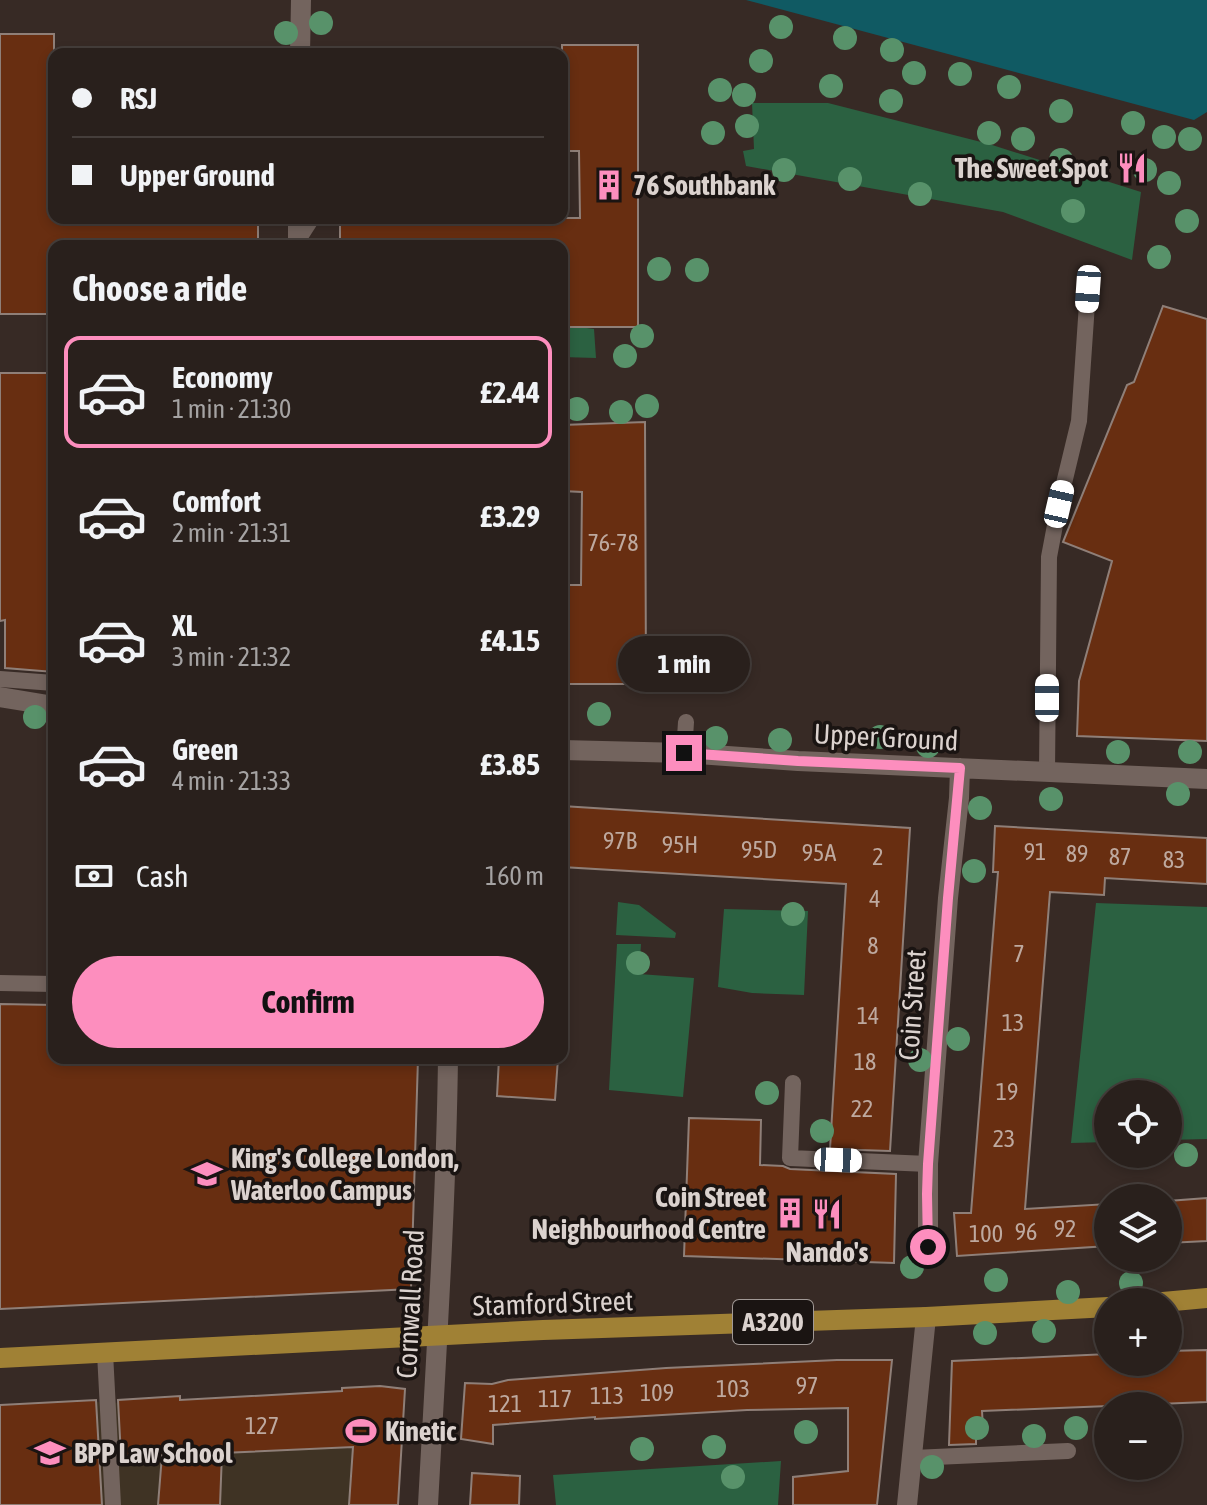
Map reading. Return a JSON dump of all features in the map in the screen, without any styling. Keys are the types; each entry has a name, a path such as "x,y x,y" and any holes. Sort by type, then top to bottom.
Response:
{"main road":[{"path":"1182,1300 1207,1298"},
{"name":"Stamford Street","path":"0,1358 1094,1308"}],"street":[{"path":"300,48 301,0"},
{"path":"0,697 48,705"},
{"name":"Upper Ground","path":"568,750 1207,779"},
{"name":"Coin Street","path":"928,1247 928,1164 960,768"},
{"name":"Cornwall Road","path":"428,1505 448,1064"},
{"path":"907,1505 926,1317"}],"lane":[{"path":"1047,772 1049,557 1079,421 1088,289"},
{"path":"0,679 48,683"},
{"path":"684,753 686,722"},
{"path":"0,983 48,984"},
{"path":"793,1083 790,1158 928,1164"},
{"path":"105,1353 113,1505"},
{"path":"913,1458 1068,1451"}],"shaded area":[{"path":"384,1386 385,1389 405,1391 398,1505 102,1505 96,1402 120,1403 138,1401 138,1398 180,1396 181,1400"}],"green space":[{"path":"752,103 828,103 989,144 1141,192 1132,260 1003,212 746,166 743,151 754,149"},
{"path":"622,219 638,221 638,327 579,327 594,329 596,358 568,357 568,327 572,327 576,302"},
{"path":"618,902 639,905 676,933 675,938 616,935"},
{"path":"1096,903 1207,907 1207,1139 1182,1140 1182,1080 1094,1080 1094,1142 1071,1143"},
{"path":"724,909 808,911 804,995 752,993 718,987"},
{"path":"617,944 641,944 639,974 694,978 683,1097 609,1090"},
{"path":"781,1461 778,1505 556,1505 553,1475"}],"water":[{"path":"746,0 1207,0 1207,112 1194,120"}],"building":[{"path":"0,34 54,34 54,48 48,48 48,224 258,224 258,240 48,240 48,314 0,314"},
{"name":"76 Southbank","path":"562,45 638,45 638,327 568,327 568,240 340,240 340,224 568,224 568,218 580,218 579,151 568,151 568,48 562,48"},
{"path":"1163,306 1207,319 1207,741 1077,736 1079,681 1112,561 1063,542 1127,385 1134,382"},
{"path":"0,373 48,373 48,672 5,668 5,620 0,621"},
{"path":"645,422 646,684 568,684 568,585 581,585 582,492 568,491 568,425"},
{"path":"568,806 910,828 890,1151 830,1149 846,884 568,867"},
{"path":"995,826 1207,838 1207,884 1105,878 1104,895 1050,892 1025,1209 1094,1205 1094,1247 957,1256 954,1213 971,1213 998,872 993,872"},
{"name":"King's College London, Waterloo Campus","path":"0,1004 48,1005 48,1064 418,1064 411,1289 0,1309"},
{"path":"499,1064 558,1064 555,1100 497,1096"},
{"name":"Coin Street Neighbourhood Centre","path":"689,1118 761,1120 760,1165 896,1174 894,1263 684,1256"},
{"path":"1207,1198 1207,1241 1182,1242 1182,1200"},
{"path":"1207,1350 1207,1402 1182,1403 1182,1392 1094,1392 1094,1407 982,1411 983,1428 976,1428 976,1444 949,1445 952,1361 1094,1355 1094,1376 1182,1376 1182,1351"},
{"path":"892,1360 877,1505 793,1505 793,1477 848,1471 848,1408 595,1417 493,1425 493,1444 461,1439 465,1383 492,1384 508,1380 666,1368"},
{"path":"380,1386 405,1389 398,1505 349,1505 353,1447 222,1453 220,1505 158,1505 162,1455 121,1456 118,1400 180,1396 180,1400"},
{"name":"BPP Law School","path":"96,1400 102,1505 0,1505 0,1405"},
{"path":"472,1473 520,1476 519,1505 470,1505"}],"place":[{"name":"The Sweet Spot","path":"1132,168"},
{"name":"76 Southbank","path":"609,185"},
{"name":"King's College London, Waterloo Campus","path":"207,1174"},
{"name":"Coin Street Neighbourhood Centre","path":"790,1213"},
{"name":"Nando's","path":"827,1214"},
{"name":"Kinetic","path":"361,1431"},
{"name":"BPP Law School","path":"50,1453"}],"route":[{"path":"684,753 960,768 928,1164 928,1247"}]}
